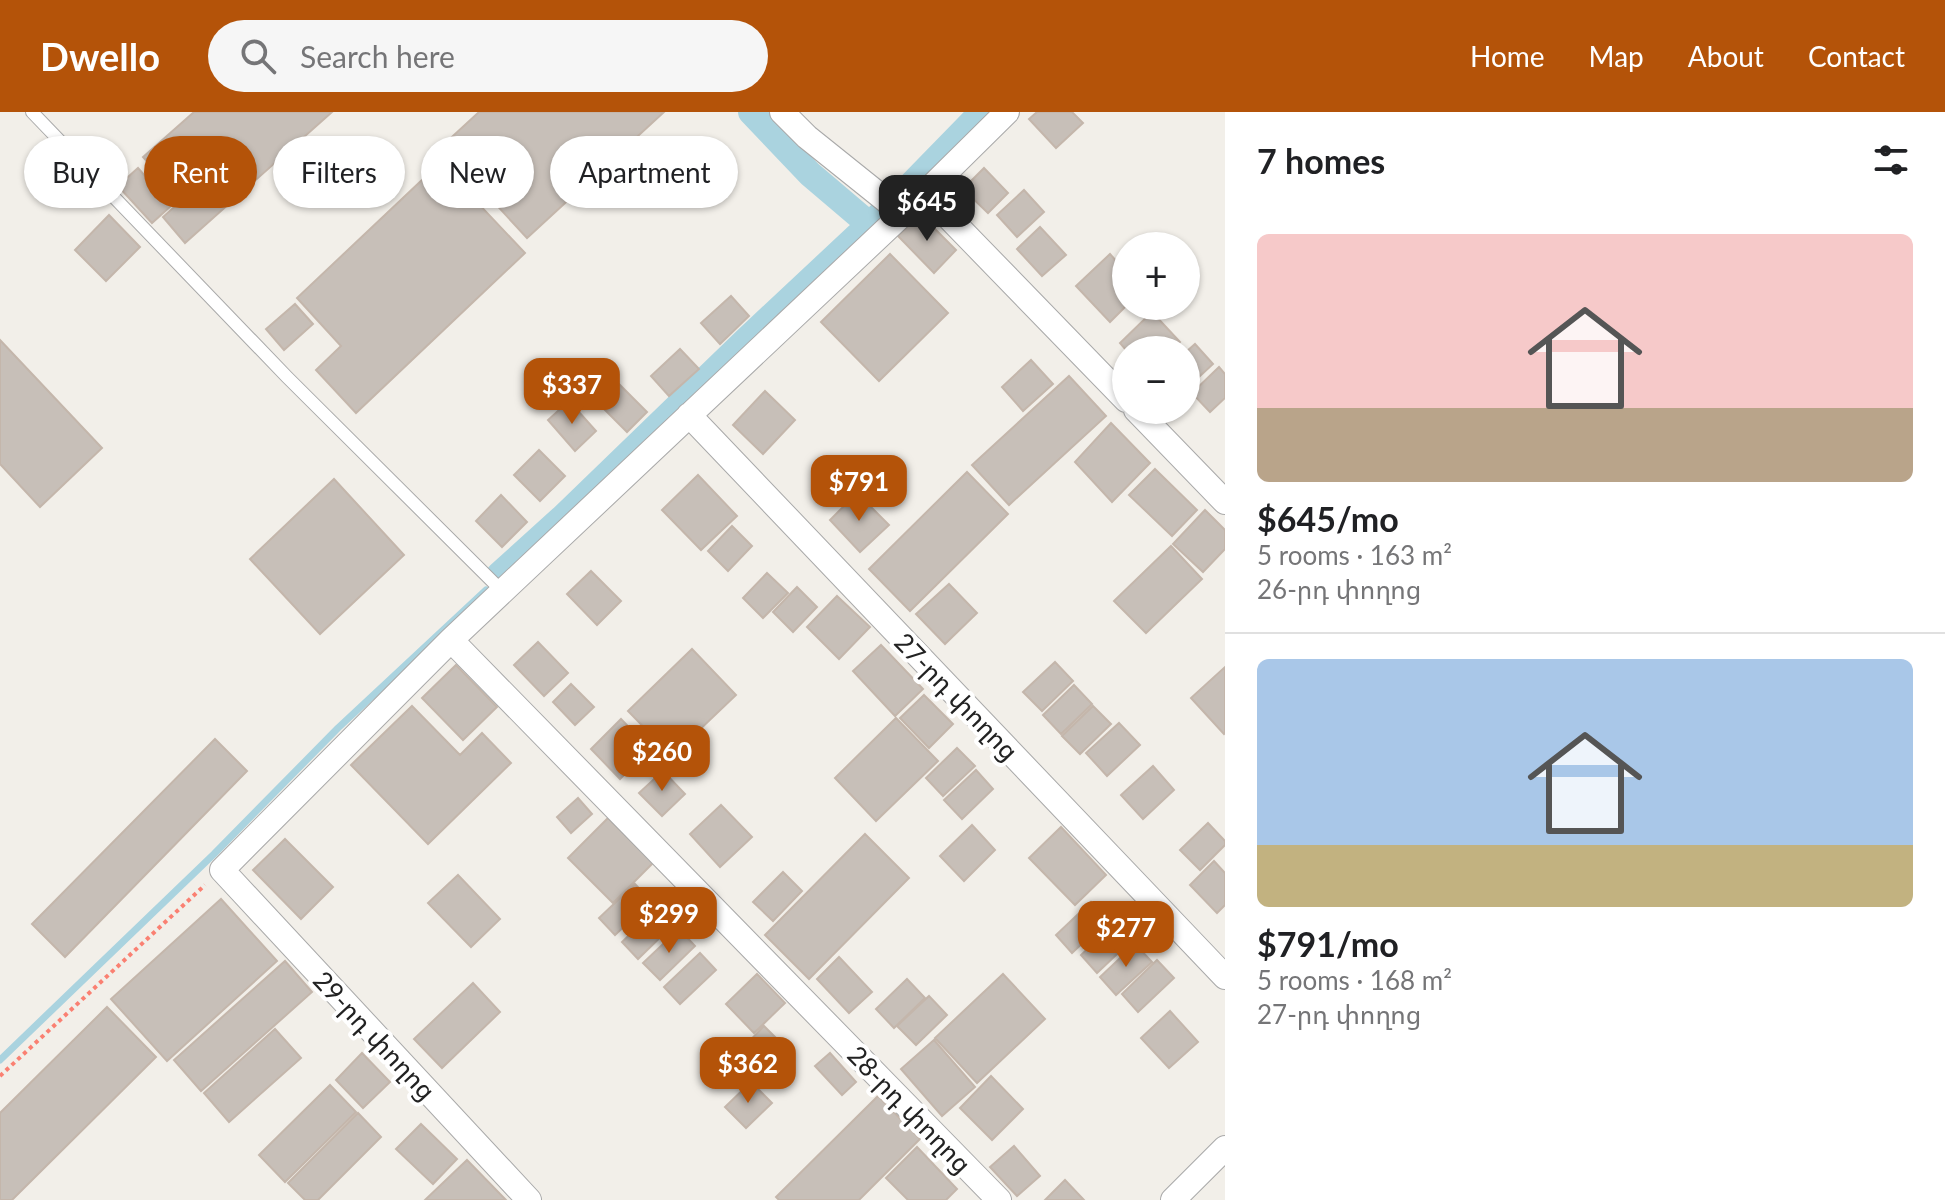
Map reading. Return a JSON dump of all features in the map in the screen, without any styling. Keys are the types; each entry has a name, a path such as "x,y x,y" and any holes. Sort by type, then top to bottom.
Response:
{"street":[{"path":"782,112 807,137 903,214"},
{"path":"222,870 451,640 1007,112"},
{"path":"925,193 1112,386"},
{"name":"27-րդ փողոց","path":"689,415 1225,977"},
{"path":"1150,424 1225,502"},
{"name":"28-րդ փողոց","path":"451,640 999,1200"},
{"name":"29-րդ փողոց","path":"222,870 529,1200"},
{"path":"1173,1200 1225,1148"}],"lane":[{"path":"32,112 287,377 503,592"}],"path":[{"path":"0,1076 222,870"}],"building":[{"path":"194,112 332,112 305,136 273,136 273,165 257,179 257,136 167,136"},
{"path":"479,112 664,112 638,136 550,136 550,208 560,208 527,238 499,208 534,208 534,136 453,136"},
{"path":"1037,112 1072,112 1083,123 1056,148 1029,119"},
{"path":"138,168 144,175 144,208 169,208 152,223 128,197 128,177"},
{"path":"984,168 1008,193 988,213 963,189"},
{"path":"421,181 421,208 482,208 525,253 356,413 316,370 341,346 297,298 392,208 405,208 405,196"},
{"path":"1024,190 1044,212 1017,237 997,215"},
{"path":"173,208 224,208 185,243 163,217"},
{"path":"920,214 956,250 934,273 898,236"},
{"path":"109,215 140,247 106,281 75,250"},
{"path":"1040,227 1066,255 1042,276 1017,249"},
{"path":"890,254 948,313 879,381 821,322"},
{"path":"1110,254 1110,322 1076,286"},
{"path":"731,296 749,316 720,344 701,323"},
{"path":"295,304 313,324 284,350 266,329"},
{"path":"1144,320 1159,320 1174,336 1127,336"},
{"path":"0,340 102,448 40,507 0,464"},
{"path":"680,349 699,369 669,396 651,376"},
{"path":"1200,350 1213,364 1200,376"},
{"path":"1031,360 1053,384 1023,411 1002,387"},
{"path":"1219,367 1225,374 1225,398 1210,412 1200,401 1200,385"},
{"path":"1069,376 1106,416 1009,505 972,465"},
{"path":"619,384 647,412 627,432 599,404"},
{"path":"765,391 795,420 763,454 733,425"},
{"path":"569,401 596,431 575,451 548,420"},
{"path":"1111,423 1150,463 1112,502 1075,462"},
{"path":"539,450 565,476 540,501 514,475"},
{"path":"1155,469 1197,510 1172,536 1129,495"},
{"path":"967,472 1008,514 910,611 869,569"},
{"path":"698,475 737,516 701,550 662,510"},
{"path":"334,479 404,555 320,634 250,559"},
{"path":"857,493 889,525 860,552 830,520"},
{"path":"501,495 527,522 502,547 476,521"},
{"path":"1205,510 1225,530 1225,549 1203,572 1173,544"},
{"path":"732,526 752,546 728,571 708,551"},
{"path":"1171,546 1202,579 1146,633 1114,601"},
{"path":"591,571 621,601 597,625 567,594"},
{"path":"767,573 788,593 763,618 743,598"},
{"path":"949,584 977,613 945,644 916,614"},
{"path":"797,587 817,607 793,632 773,612"},
{"path":"837,596 870,627 839,659 807,627"},
{"path":"538,642 568,673 544,696 514,665"},
{"path":"881,645 923,689 895,716 853,671"},
{"path":"692,649 736,695 672,756 628,711"},
{"path":"1055,662 1073,681 1042,711 1023,692"},
{"path":"456,665 497,707 463,740 422,698"},
{"path":"1225,667 1225,733 1224,734 1191,698"},
{"path":"571,684 594,707 575,725 553,702"},
{"path":"1074,685 1092,704 1061,734 1043,715"},
{"path":"924,695 953,724 929,748 900,718"},
{"path":"412,706 460,755 482,733 511,763 428,844 351,765"},
{"path":"1093,706 1111,724 1080,754 1062,736"},
{"path":"896,718 938,761 876,821 835,778"},
{"path":"621,719 650,749 620,779 591,749"},
{"path":"1119,723 1140,745 1107,776 1086,753"},
{"path":"215,739 247,771 65,957 32,924"},
{"path":"957,748 975,766 943,796 926,778"},
{"path":"1153,766 1174,790 1143,819 1121,795"},
{"path":"976,770 993,789 962,819 944,800"},
{"path":"663,771 685,794 662,816 639,793"},
{"path":"578,798 592,814 571,833 557,817"},
{"path":"721,805 752,837 720,867 690,834"},
{"path":"608,818 653,863 613,903 568,858"},
{"path":"1208,823 1225,841 1225,845 1200,870 1180,850"},
{"path":"972,825 995,850 964,881 940,856"},
{"path":"1061,827 1106,875 1075,905 1029,858"},
{"path":"865,834 909,878 809,979 765,935"},
{"path":"285,839 333,887 301,919 253,870"},
{"path":"1214,861 1225,873 1225,905 1217,913 1190,885"},
{"path":"783,872 802,891 773,921 753,902"},
{"path":"458,875 500,919 471,947 428,903"},
{"path":"635,884 651,901 615,935 599,918"},
{"path":"221,899 277,961 167,1061 111,999"},
{"path":"1091,902 1108,919 1072,953 1056,935"},
{"path":"658,907 674,924 638,959 622,942"},
{"path":"1116,922 1133,939 1097,973 1081,955"},
{"path":"679,929 695,946 660,980 643,963"},
{"path":"1135,944 1152,962 1116,995 1100,977"},
{"path":"700,953 716,970 680,1004 664,987"},
{"path":"839,957 872,992 849,1013 817,979"},
{"path":"1157,960 1174,978 1138,1012 1122,994"},
{"path":"285,961 312,992 201,1091 174,1060"},
{"path":"757,974 785,1003 754,1033 726,1004"},
{"path":"1003,974 1045,1019 977,1083 935,1038"},
{"path":"907,979 925,998 894,1028 876,1009"},
{"path":"473,983 500,1012 442,1068 414,1039"},
{"path":"929,996 947,1015 916,1045 897,1026"},
{"path":"107,1007 156,1057 12,1200 0,1200 0,1113"},
{"path":"1170,1011 1198,1042 1169,1068 1141,1038"},
{"path":"764,1026 785,1047 759,1072 739,1052"},
{"path":"275,1029 301,1058 229,1122 204,1093"},
{"path":"934,1040 975,1087 942,1116 901,1069"},
{"path":"362,1053 390,1082 363,1108 336,1080"},
{"path":"830,1053 856,1082 842,1095 815,1066"},
{"path":"991,1076 1023,1109 992,1140 960,1108"},
{"path":"751,1082 772,1103 746,1128 725,1107"},
{"path":"330,1085 356,1112 285,1182 259,1155"},
{"path":"878,1096 920,1139 859,1200 779,1200 776,1197"},
{"path":"358,1113 381,1137 318,1200 305,1200 288,1183"},
{"path":"421,1124 457,1159 433,1184 396,1149"},
{"path":"1014,1146 1040,1176 1017,1196 990,1167"},
{"path":"917,1147 957,1189 946,1200 908,1200 886,1178"},
{"path":"467,1160 506,1200 425,1200"},
{"path":"1065,1180 1084,1200 1045,1200"}],"waterway":[{"path":"751,112 810,174 870,225"},
{"path":"900,196 982,112"},
{"path":"499,575 886,209"},
{"path":"0,1060 214,854 338,728 486,590"}]}
